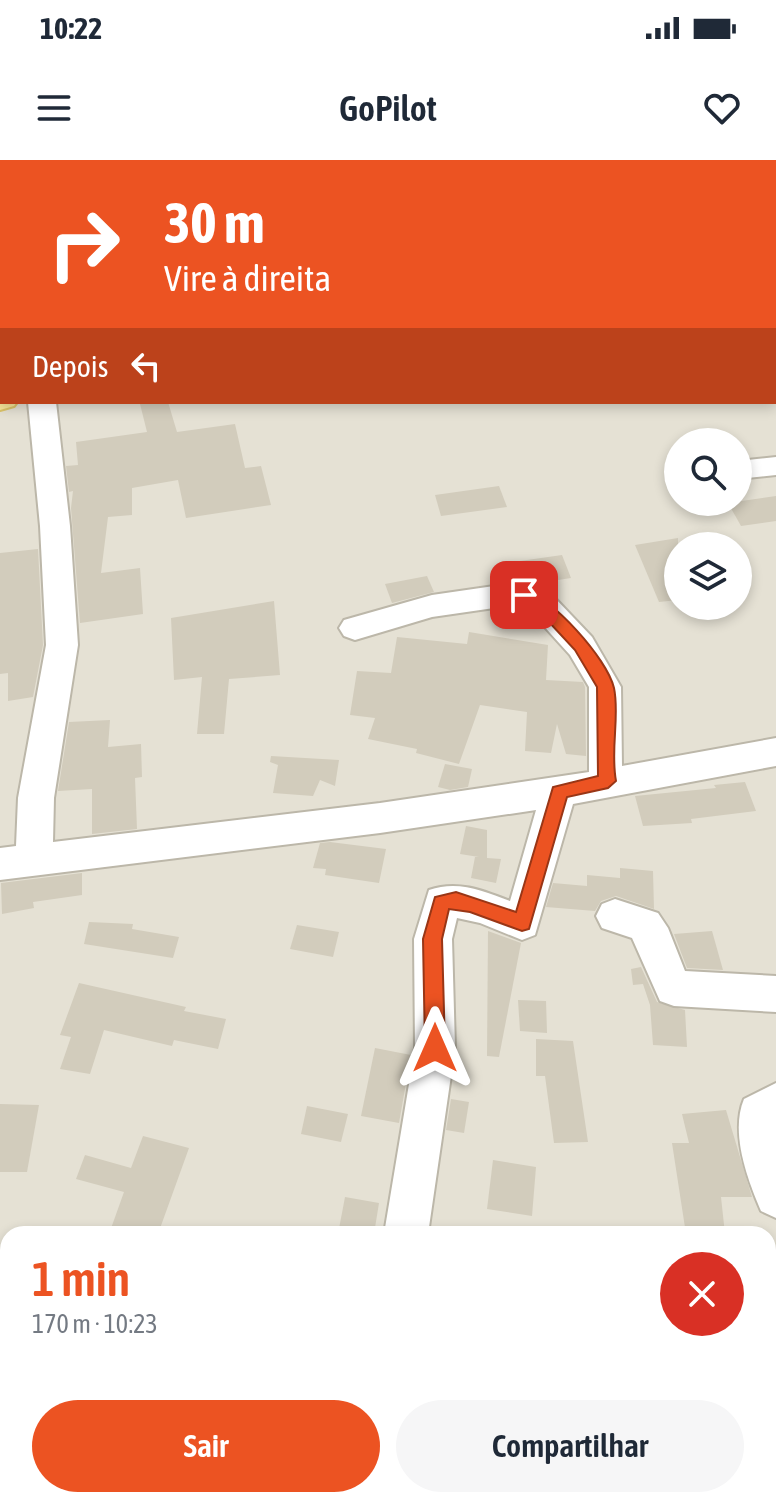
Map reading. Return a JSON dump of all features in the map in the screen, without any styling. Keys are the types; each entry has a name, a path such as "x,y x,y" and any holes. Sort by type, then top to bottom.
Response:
{"street":[{"path":"42,404 55,526 62,645 36,798 17,863 115,848 380,818 559,792 776,752"},
{"path":"752,469 776,466"},
{"path":"355,628 432,606 501,596 524,595 542,604 581,646 605,687 604,764 608,781"},
{"path":"407,1226 435,1048 433,939 442,902 456,900 522,923 559,792"},
{"path":"615,916 645,925 660,947 665,974 674,988 776,994"},
{"path":"776,1103 759,1113 759,1129 776,1196"}],"shaded area":[{"path":"0,404 776,404 776,1226 0,1226"}],"building":[{"path":"140,404 169,404 177,432 235,424 245,468 261,466 271,505 186,518 178,480 132,488 132,515 108,517 101,573 140,568 143,614 80,623 71,508 73,491 69,492 66,466 78,465 76,442 147,432"},
{"path":"499,486 507,507 441,516 435,495"},
{"path":"776,496 776,521 741,526 735,516 752,516 752,500"},
{"path":"664,540 664,601 659,602 635,545"},
{"path":"38,549 43,645 33,697 8,701 8,673 0,674 0,553"},
{"path":"562,555 571,578 532,584 520,581 513,562"},
{"path":"427,576 434,592 392,603 385,584"},
{"path":"274,601 280,675 229,679 224,734 197,734 202,677 174,680 171,618"},
{"path":"469,632 548,645 546,680 583,682 586,756 566,754 557,724 551,753 525,751 527,712 480,705 459,764 416,753 417,749 368,739 375,718 350,715 357,671 391,673 397,637 467,644"},
{"path":"110,720 108,747 141,744 142,777 135,778 137,829 92,834 92,789 58,791 69,722"},
{"path":"271,756 339,760 335,786 320,780 313,796 273,793 278,765 270,762"},
{"path":"445,764 472,769 468,787 450,790 438,787"},
{"path":"745,782 756,811 691,819 692,823 643,826 635,796"},
{"path":"466,826 487,830 487,858 501,859 496,883 471,878 475,857 479,857 460,854"},
{"path":"320,843 386,849 379,883 325,875 326,869 313,868"},
{"path":"620,868 653,871 654,909 616,896 601,901 595,911 546,907 553,883 587,886 587,875 620,878"},
{"path":"82,873 82,895 33,902 34,908 2,914 1,883"},
{"path":"89,922 133,924 132,929 179,937 173,958 84,944"},
{"path":"297,925 339,932 333,957 290,949"},
{"path":"488,931 521,943 499,1057 487,1056"},
{"path":"712,931 723,970 687,968 674,934"},
{"path":"641,967 657,1002 685,1010 687,1047 653,1045 650,1005 643,984 633,985 631,969"},
{"path":"79,983 226,1019 218,1049 174,1040 172,1046 104,1030 90,1074 60,1069 71,1037 60,1035"},
{"path":"518,1000 546,1001 547,1033 520,1031"},
{"path":"536,1039 573,1041 588,1142 554,1143 545,1076 536,1076"},
{"path":"375,1048 411,1055 399,1123 361,1116"},
{"path":"451,1099 469,1102 464,1133 446,1130"},
{"path":"0,1104 39,1105 27,1172 0,1172"},
{"path":"307,1106 348,1114 341,1142 301,1134"},
{"path":"726,1110 752,1197 721,1197 724,1226 685,1226 672,1143 689,1143 682,1114"},
{"path":"143,1136 189,1148 161,1226 112,1226 124,1192 76,1179 85,1155 131,1168"},
{"path":"493,1160 536,1167 532,1216 487,1209"},
{"path":"345,1197 379,1203 375,1226 340,1226"}],"route":[{"path":"435,1048 433,939 442,902 456,900 522,923 559,792 608,781 604,764 605,687 597,669 581,646 542,604 524,595"}]}
